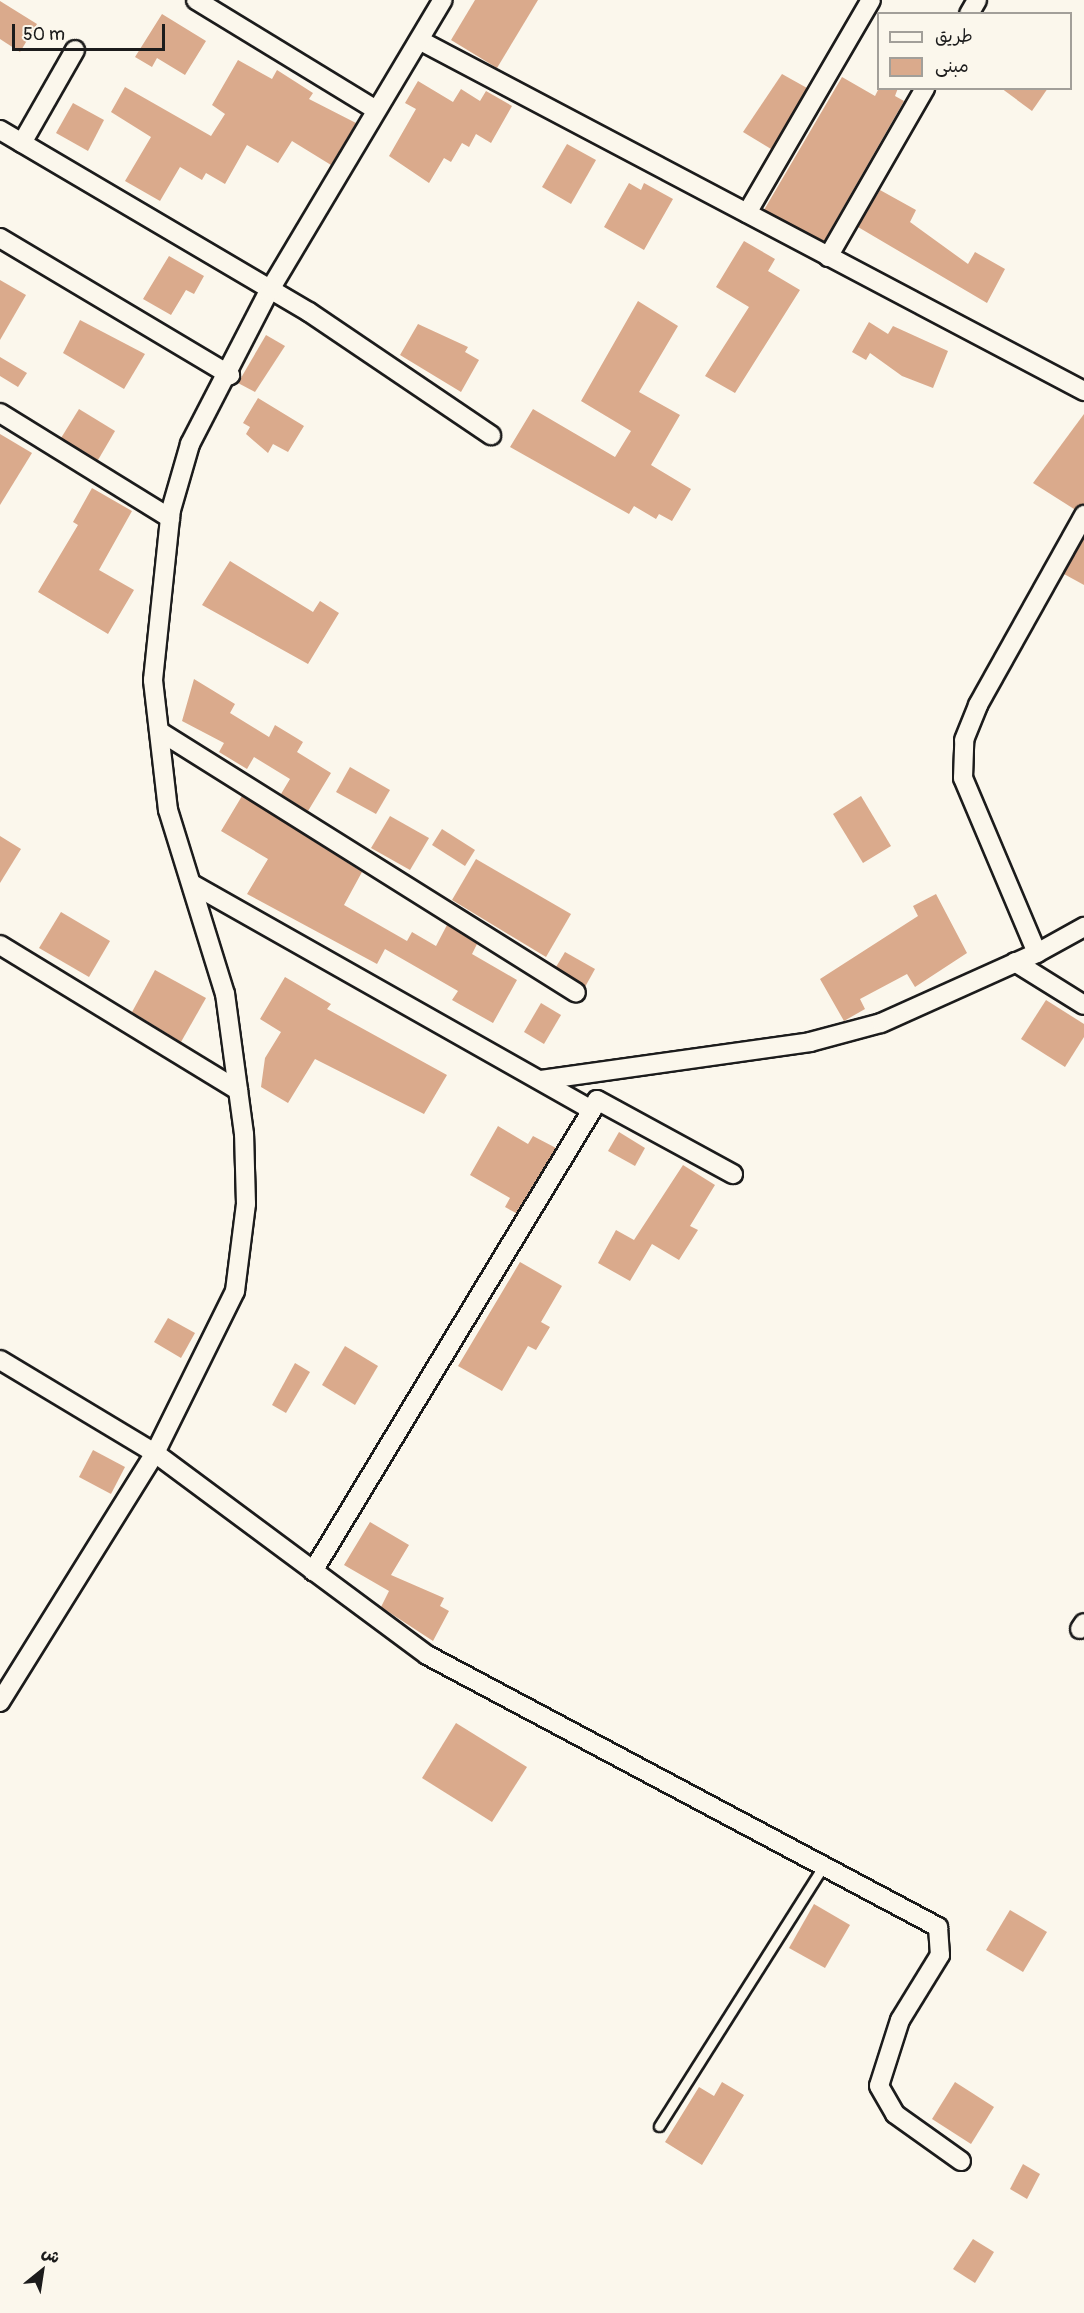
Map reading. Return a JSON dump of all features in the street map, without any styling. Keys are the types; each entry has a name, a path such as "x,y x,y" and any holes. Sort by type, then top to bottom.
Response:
{"street":[{"path":"196,0 376,110"},
{"path":"0,1702 155,1453 235,1291 246,1204 238,1090 225,994 194,885 168,810 153,680 170,518 190,444 230,375 268,293 376,110 421,41 443,0"},
{"path":"747,213 871,0"},
{"path":"421,41 1084,391"},
{"path":"22,143 75,50"},
{"path":"828,257 924,90"},
{"path":"0,130 268,293 309,312 491,435"},
{"path":"0,238 230,375"},
{"path":"0,413 170,518"},
{"path":"1037,953 963,778 964,740 978,705 1084,515"},
{"path":"159,731 576,993"},
{"path":"194,885 592,1110"},
{"path":"541,1080 810,1042 881,1023 1037,953 1084,927"},
{"path":"0,945 238,1090"},
{"path":"1016,962 1084,1005"},
{"path":"314,1571 597,1100 733,1174"},
{"path":"0,1360 155,1453 427,1655 939,1926 940,1955 900,2020 879,2086 895,2114 961,2161"}],"lane":[{"path":"659,2126 824,1865"}],"building":[{"path":"475,0 538,0 497,68 451,40"},
{"path":"0,1 37,24 20,52 0,39"},
{"path":"162,14 206,41 185,75 157,58 152,67 135,57"},
{"path":"238,60 272,79 277,70 313,93 309,99 356,123 331,165 292,141 278,163 247,145 225,184 206,173 202,180 180,167 160,201 125,181 151,137 111,112 125,87 211,136 225,114 212,105"},
{"path":"782,74 807,88 771,149 743,132"},
{"path":"842,77 875,96 878,90 897,90 895,96 904,101 824,241 764,210"},
{"path":"418,81 453,102 461,89 480,101 486,91 512,106 491,143 476,134 469,147 462,143 451,162 444,158 429,183 389,156 416,109 405,103"},
{"path":"1004,90 1047,90 1032,111"},
{"path":"73,103 104,120 88,151 56,133"},
{"path":"567,144 596,160 571,204 542,187"},
{"path":"629,183 641,190 644,183 673,199 644,250 604,227"},
{"path":"880,190 916,210 910,222 968,264 975,252 1005,269 987,303 858,227"},
{"path":"744,241 775,259 768,271 800,290 735,393 705,376 749,307 716,287"},
{"path":"169,256 204,276 194,294 186,290 171,315 143,299"},
{"path":"0,280 26,295 0,340"},
{"path":"638,301 678,326 639,392 680,415 651,465 691,489 672,521 659,514 656,519 634,506 629,514 510,447 533,409 615,457 631,431 581,401"},
{"path":"80,320 145,354 124,389 63,353"},
{"path":"869,322 888,334 893,326 948,351 933,388 902,376 870,353 866,360 852,352"},
{"path":"418,324 468,347 465,352 479,360 461,392 400,355"},
{"path":"266,335 285,346 255,392 238,383"},
{"path":"0,357 27,373 18,387 0,376"},
{"path":"258,398 304,426 288,452 273,444 268,453 246,434 250,427 243,423"},
{"path":"79,409 115,431 98,460 61,438"},
{"path":"1084,414 1084,504 1074,509 1033,483"},
{"path":"0,434 32,453 0,505"},
{"path":"92,488 132,511 99,570 134,590 108,634 38,592 78,525 73,522"},
{"path":"1084,538 1084,585 1064,574"},
{"path":"230,561 313,612 320,601 339,613 308,664 202,605"},
{"path":"194,679 235,704 230,713 269,737 275,725 303,742 297,752 331,773 308,811 281,794 290,779 254,757 247,769 219,752 224,743 182,721"},
{"path":"350,767 390,790 376,814 336,792"},
{"path":"242,796 362,872 344,905 407,941 412,932 436,946 447,925 477,944 472,954 517,980 493,1023 452,1000 458,991 385,949 377,964 247,894 268,859 221,831"},
{"path":"861,796 891,846 863,863 833,814"},
{"path":"390,816 429,838 410,870 371,848"},
{"path":"442,829 475,850 465,866 432,845"},
{"path":"0,836 21,849 0,883"},
{"path":"476,859 571,914 546,957 452,900"},
{"path":"936,894 967,953 915,987 907,974 860,999 865,1009 844,1021 820,979 918,916 913,906"},
{"path":"61,912 110,941 89,977 39,948"},
{"path":"565,952 595,969 585,987 556,967"},
{"path":"155,970 206,998 181,1042 132,1012"},
{"path":"285,977 331,1004 327,1009 447,1075 424,1114 315,1059 288,1103 261,1087 265,1058 281,1032 260,1019"},
{"path":"1046,1000 1084,1024 1084,1037 1065,1067 1021,1039"},
{"path":"541,1003 561,1015 544,1044 524,1032"},
{"path":"498,1126 528,1144 533,1136 556,1148 516,1213 505,1207 510,1198 470,1175"},
{"path":"619,1132 645,1148 635,1166 608,1151"},
{"path":"683,1165 715,1185 690,1226 698,1230 679,1260 652,1244 630,1281 598,1263 616,1230 634,1240"},
{"path":"520,1262 562,1286 541,1322 550,1327 536,1350 528,1346 502,1391 458,1366"},
{"path":"168,1318 195,1333 181,1358 154,1342"},
{"path":"345,1346 378,1366 355,1405 322,1385"},
{"path":"295,1363 310,1372 286,1413 272,1405"},
{"path":"93,1450 125,1467 111,1494 79,1477"},
{"path":"370,1522 409,1545 391,1575 444,1598 440,1606 449,1611 433,1641 381,1607 389,1591 344,1565"},
{"path":"456,1723 527,1767 492,1822 422,1778"},
{"path":"814,1904 850,1925 825,1968 789,1948"},
{"path":"1010,1910 1047,1932 1023,1972 986,1950"},
{"path":"722,2082 744,2095 702,2165 665,2142 699,2087 714,2096"},
{"path":"955,2082 994,2107 971,2144 932,2119"},
{"path":"1023,2164 1040,2174 1027,2199 1010,2189"},
{"path":"973,2239 994,2252 975,2283 953,2269"}]}
